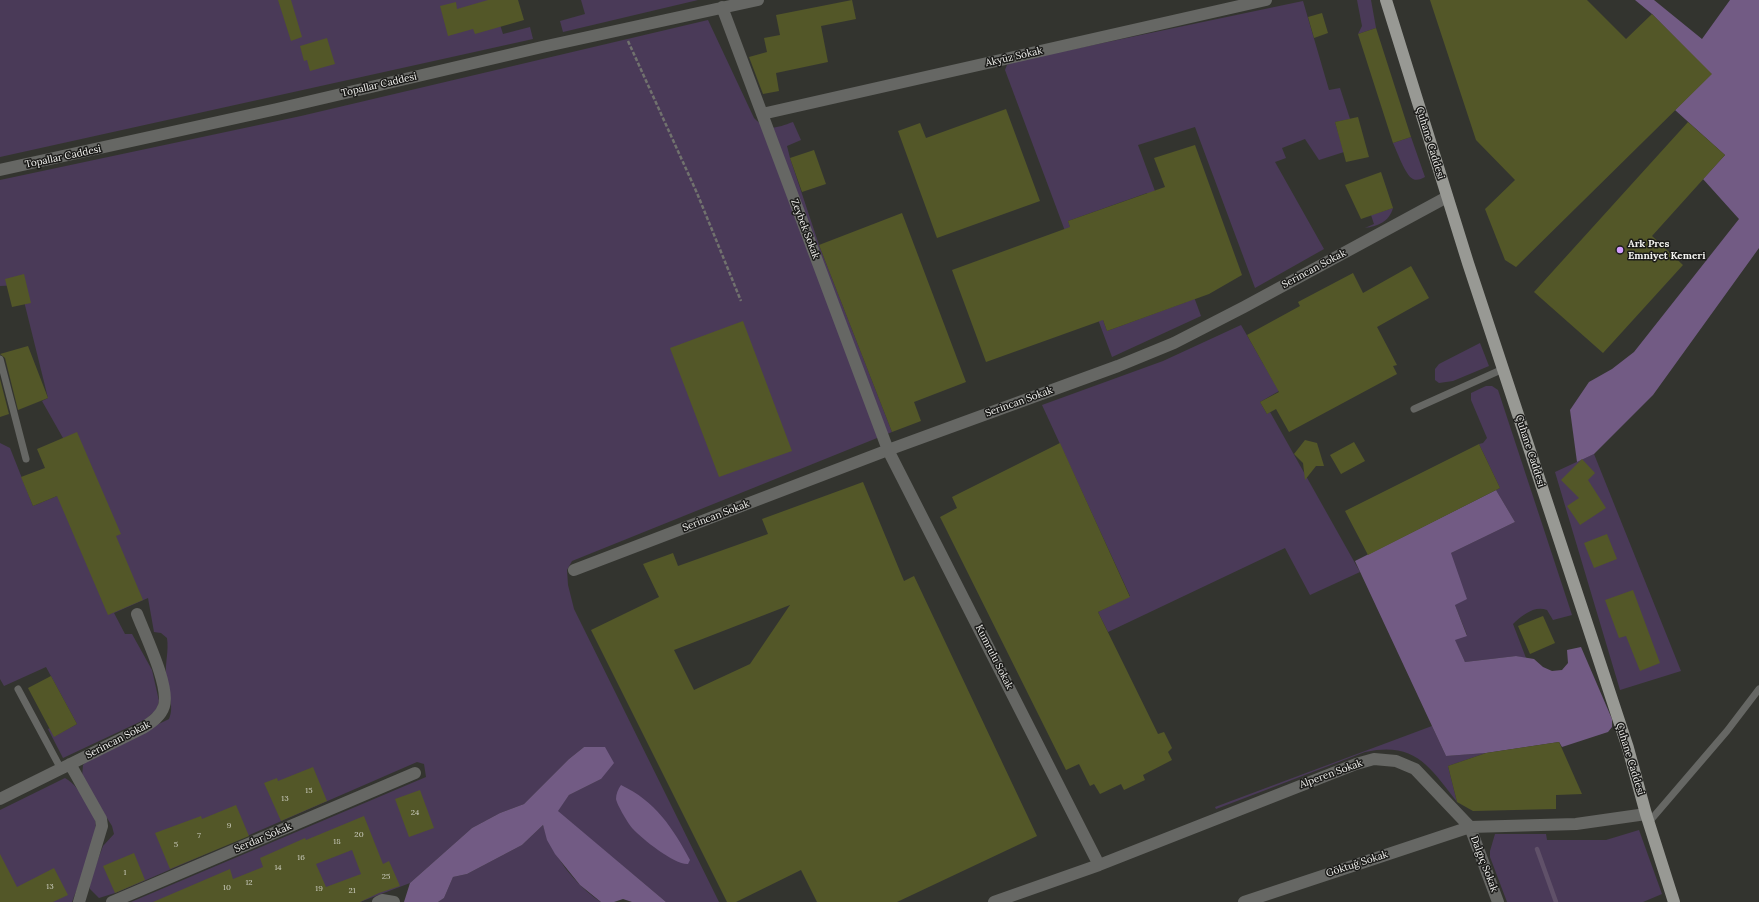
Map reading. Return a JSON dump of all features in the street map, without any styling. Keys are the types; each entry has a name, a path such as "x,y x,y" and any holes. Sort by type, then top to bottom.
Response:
{"main road":[{"name":"Çuhane Caddesi","path":"1386,0 1503,369 1628,748 1647,818 1674,902"}],"street":[{"name":"Topallar Caddesi","path":"0,170 277,109 623,29 758,0"},
{"name":"Akyüz Sokak","path":"762,114 1266,0"},
{"name":"Zeybek Sokak","path":"722,7 888,450"},
{"name":"Serincan Sokak","path":"574,570 888,450 1118,366 1174,343 1448,197"},
{"name":"Kumrulu Sokak","path":"888,450 1099,865"},
{"name":"Serincan Sokak","path":"0,799 154,722 164,705 165,691 162,679 137,614"},
{"name":"Alperen Sokak","path":"994,902 1099,865 1356,764 1374,759 1396,761 1415,769 1470,827"},
{"path":"66,766 101,819 102,826 79,902"},
{"name":"Serdar Sokak","path":"112,902 415,773"},
{"path":"1470,827 1576,824 1647,818"},
{"name":"Göktuğ Sokak","path":"1245,902 1470,827"},
{"name":"Dalgıç Sokak","path":"1470,827 1498,902"},
{"path":"378,902 382,900 394,902"}],"lane":[{"path":"0,359 26,459"},
{"path":"1414,409 1503,369"},
{"path":"18,689 66,766"},
{"path":"1647,818 1728,731 1759,689"}],"path":[{"path":"623,29 697,193 741,301"}],"shaded area":[{"path":"0,0 492,0 503,34 530,27 533,39 0,157"},
{"path":"581,0 698,0 563,32 560,21 585,14"},
{"path":"1357,0 1371,0 1376,28 1358,34 1362,26"},
{"path":"1635,0 1654,0 1702,39 1730,0 1759,0 1759,248 1653,395 1594,454 1577,462 1570,410 1589,382 1612,369 1634,352 1739,219 1703,179 1725,155 1675,110 1711,74 1652,14"},
{"path":"1303,1 1329,90 1340,88 1350,119 1335,122 1344,152 1319,160 1305,139 1282,148 1286,158 1275,162 1324,249 1255,288 1195,127 1138,145 1201,316 1112,357 1005,70 1007,65 1017,61","holes":["1147,193 1186,302 1107,331 1068,221"]},
{"path":"708,20 754,118 764,125 772,128 793,122 801,140 787,146 790,158 819,245 892,432 572,561 567,570 568,585 574,609 719,902 666,902 557,811 569,795 601,779 584,747 569,759 524,804 500,813 472,828 410,883 360,902 131,902 426,777 424,764 417,762 146,880 99,898 90,889 89,883 103,846 114,834 112,826 82,778 83,765 89,758 169,719 171,709 166,676 168,648 167,638 161,633 154,632 148,598 114,613 125,634 132,634 152,670 159,701 157,709 146,719 63,758 48,729 50,728 55,736 77,724 46,667 4,686 0,679 0,443 10,448 33,506 57,496 63,438 42,401 48,398 20,285 0,286 0,180 301,116"},
{"path":"1411,137 1425,177 1418,180 1414,180 1407,173 1393,143"},
{"path":"1393,208 1386,220 1374,226 1365,228 1374,224 1371,215"},
{"path":"1241,325 1279,391 1260,402 1267,414 1270,412 1360,572 1310,595 1285,548 1108,632 1098,612 1130,596 1042,405 1163,361"},
{"path":"1480,343 1489,366 1453,381 1439,383 1435,380 1435,369 1439,364"},
{"path":"1486,386 1492,386 1498,390 1572,615 1553,620 1547,610 1538,609 1525,614 1513,624 1526,658 1516,656 1465,662 1454,639 1467,635 1455,605 1451,553 1515,522 1496,490 1500,488 1479,444 1483,443 1487,438 1471,400 1471,393"},
{"path":"1594,454 1681,671 1620,690 1555,472"},
{"path":"1496,490 1515,522 1451,553 1467,599 1455,605 1467,636 1455,640 1465,662 1516,656 1534,659 1543,667 1552,671 1562,670 1568,663 1567,650 1581,647 1612,719 1612,727 1608,732 1562,747 1559,742 1486,753 1446,756 1355,561"},
{"path":"1432,726 1446,756 1486,753 1448,766 1457,802 1438,778 1420,760 1397,750 1382,750 1365,752 1216,809 1215,807"},
{"path":"584,747 605,747 614,763 601,779 569,795 558,811 666,902 632,902 623,899 614,902 601,902 580,885 555,854 547,840 543,825 522,845 467,874 453,877 444,898 438,902 404,902 410,883 472,828 500,813 524,804 569,759"},
{"path":"65,778 74,785 85,800 95,819 96,827 92,849 72,902 0,902 0,810"},
{"path":"621,785 644,799 662,816 684,848 690,860 688,864 682,863 667,856 651,845 633,829 623,815 616,799 617,792"},
{"path":"543,825 558,858 582,887 601,902 438,902 444,898 453,877 467,874 522,845"},
{"path":"1639,830 1662,894 1643,902 1507,902 1490,857 1490,851 1495,834 1546,834 1547,840 1606,840"}],"building":[{"path":"278,0 291,0 302,37 291,41"},
{"path":"488,0 518,0 524,20 475,34 473,29 448,36 440,6 456,2 457,9"},
{"path":"852,0 856,19 821,26 828,62 776,73 779,91 763,94 749,57 767,52 764,38 780,35 776,15"},
{"path":"1430,0 1587,0 1626,39 1652,14 1712,74 1516,267 1505,260 1485,209 1515,180 1476,140"},
{"path":"1322,13 1328,33 1314,38 1308,17"},
{"path":"1376,28 1411,137 1393,143 1358,34"},
{"path":"327,38 335,64 310,71 307,60 304,61 300,46"},
{"path":"1006,109 1040,201 937,238 898,131 920,123 926,138"},
{"path":"1358,117 1369,157 1346,162 1335,122"},
{"name":"Ark Pres Emniyet Kemeri","path":"1688,122 1725,155 1652,236 1683,265 1603,353 1534,292"},
{"path":"1195,145 1242,275 1209,294 1107,331 1103,320 986,362 952,270 1070,227 1068,221 1165,187 1154,158"},
{"path":"814,150 826,184 802,192 790,158"},
{"path":"1381,172 1393,208 1361,219 1345,185"},
{"path":"902,213 966,382 914,402 921,421 892,432 819,245"},
{"path":"1411,266 1429,298 1377,327 1397,365 1393,366 1397,374 1289,432 1276,409 1267,414 1260,402 1279,392 1247,335 1300,306 1298,302 1353,273 1363,293"},
{"path":"24,274 31,303 12,307 5,279"},
{"path":"743,321 792,451 719,477 670,348"},
{"path":"28,346 48,398 18,410 5,358 0,354"},
{"path":"0,379 9,414 0,417"},
{"path":"77,432 121,534 116,536 143,600 108,615 57,496 33,506 21,477 45,468 37,449"},
{"path":"1305,440 1317,443 1324,466 1316,466 1305,480 1303,463 1294,454"},
{"path":"1354,442 1365,461 1341,474 1330,455"},
{"path":"1060,443 1130,597 1098,612 1158,734 1164,732 1172,748 1168,752 1172,760 1143,775 1145,780 1124,790 1121,784 1100,794 1094,784 1090,786 1079,764 1066,770 940,517 957,508 952,497"},
{"path":"1479,444 1500,488 1368,555 1345,511"},
{"path":"1582,459 1595,473 1588,480 1606,508 1580,525 1567,506 1579,498 1561,480"},
{"path":"863,482 904,581 914,576 1037,836 897,902 817,902 801,870 736,902 727,902 591,630 659,597 643,564 673,553 678,566 768,534 762,519","holes":["790,605 750,664 694,690 674,650"]},
{"path":"1607,534 1617,559 1594,568 1584,543"},
{"path":"1633,590 1660,663 1640,671 1626,636 1619,638 1605,600"},
{"path":"1543,616 1555,643 1530,654 1518,626"},
{"path":"51,676 77,724 54,737 28,688"},
{"path":"1559,742 1582,794 1556,795 1556,809 1473,811 1457,802 1448,766 1486,753"},
{"path":"313,767 327,801 281,821 264,783 277,778 278,781"},
{"path":"420,790 434,828 409,837 395,799"},
{"path":"236,805 249,836 170,869 155,833 201,816 202,819"},
{"path":"364,816 383,864 389,861 400,886 379,893 360,902 153,902 230,869 233,879 263,867 260,858 305,838 306,840","holes":["352,850 361,874 326,887 316,864"]},
{"path":"134,853 145,880 115,893 103,866"},
{"path":"0,854 17,887 54,868 68,895 53,902 0,902"}],"waterway":[{"path":"1537,849 1556,902"}],"place":[{"name":"Ark Pres Emniyet Kemeri","path":"1620,250"}]}
